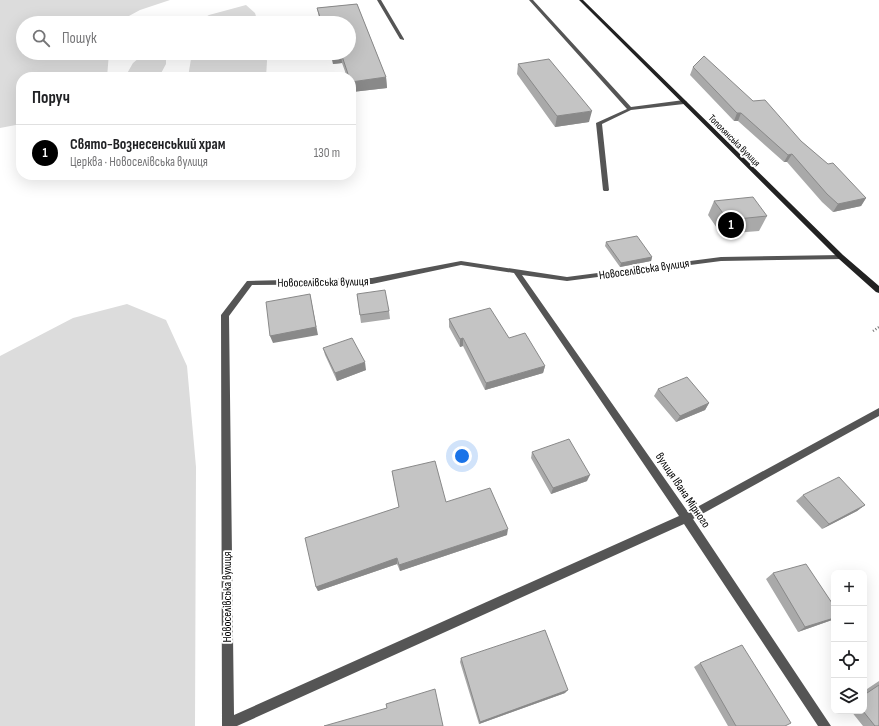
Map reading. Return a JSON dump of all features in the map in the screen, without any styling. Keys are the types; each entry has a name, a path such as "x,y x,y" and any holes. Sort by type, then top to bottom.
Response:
{"street":[{"path":"379,0 402,39"},
{"path":"531,0 630,109"},
{"name":"Тополянська вулиця","path":"581,0 841,257 879,290"},
{"path":"606,190 599,123 630,109 684,102"},
{"name":"Новоселівська вулиця","path":"841,257 721,259 567,279 461,263 372,281 250,283 226,315 228,725 686,518 879,412"},
{"name":"вулиця Івана Мірного","path":"516,271 686,518 825,726"}],"path":[{"path":"873,331 879,327"}],"shaded area":[{"path":"0,0 170,0 140,10 129,16 16,16 16,60 108,60 107,72 16,72 16,125 0,128"},
{"path":"246,5 255,13 256,16 207,16"},
{"path":"137,60 166,60 166,64 162,72 128,72"},
{"path":"191,60 267,61 266,72 189,72"},
{"path":"127,304 166,320 187,366 196,467 195,726 0,726 0,356 73,318"}],"building":[{"path":"357,4 386,77 356,81 356,72 347,72 343,60 356,60 356,16 320,16 317,8"},
{"path":"704,56 753,101 765,100 801,141 828,164 833,163 866,198 838,204 827,194 792,154 788,155 741,113 737,113 693,67"},
{"path":"549,59 592,111 557,116 518,64"},
{"path":"753,197 767,216 728,220 714,201"},
{"path":"637,236 652,257 621,263 606,242"},
{"path":"385,290 389,311 360,315 357,294"},
{"path":"310,294 316,327 270,336 266,302"},
{"path":"490,308 509,338 525,333 545,366 486,383 463,338 460,339 449,319"},
{"path":"352,338 365,362 335,373 323,348"},
{"path":"687,377 709,403 680,416 658,389"},
{"path":"569,439 590,475 553,488 532,452"},
{"path":"435,461 446,502 490,488 508,529 399,565 397,558 316,587 305,538 399,507 392,471"},
{"path":"839,477 865,505 829,524 803,495"},
{"path":"806,564 831,602 831,619 805,627 773,573"},
{"path":"545,630 568,690 480,722 461,658"},
{"path":"742,645 791,723 785,726 736,726 700,663"},
{"path":"879,685 879,726 875,726 865,714 867,714 867,693"},
{"path":"435,689 443,726 324,726 387,708 386,704"}],"place":[{"name":"Свято-Вознесенський храм","path":"731,225"}]}
